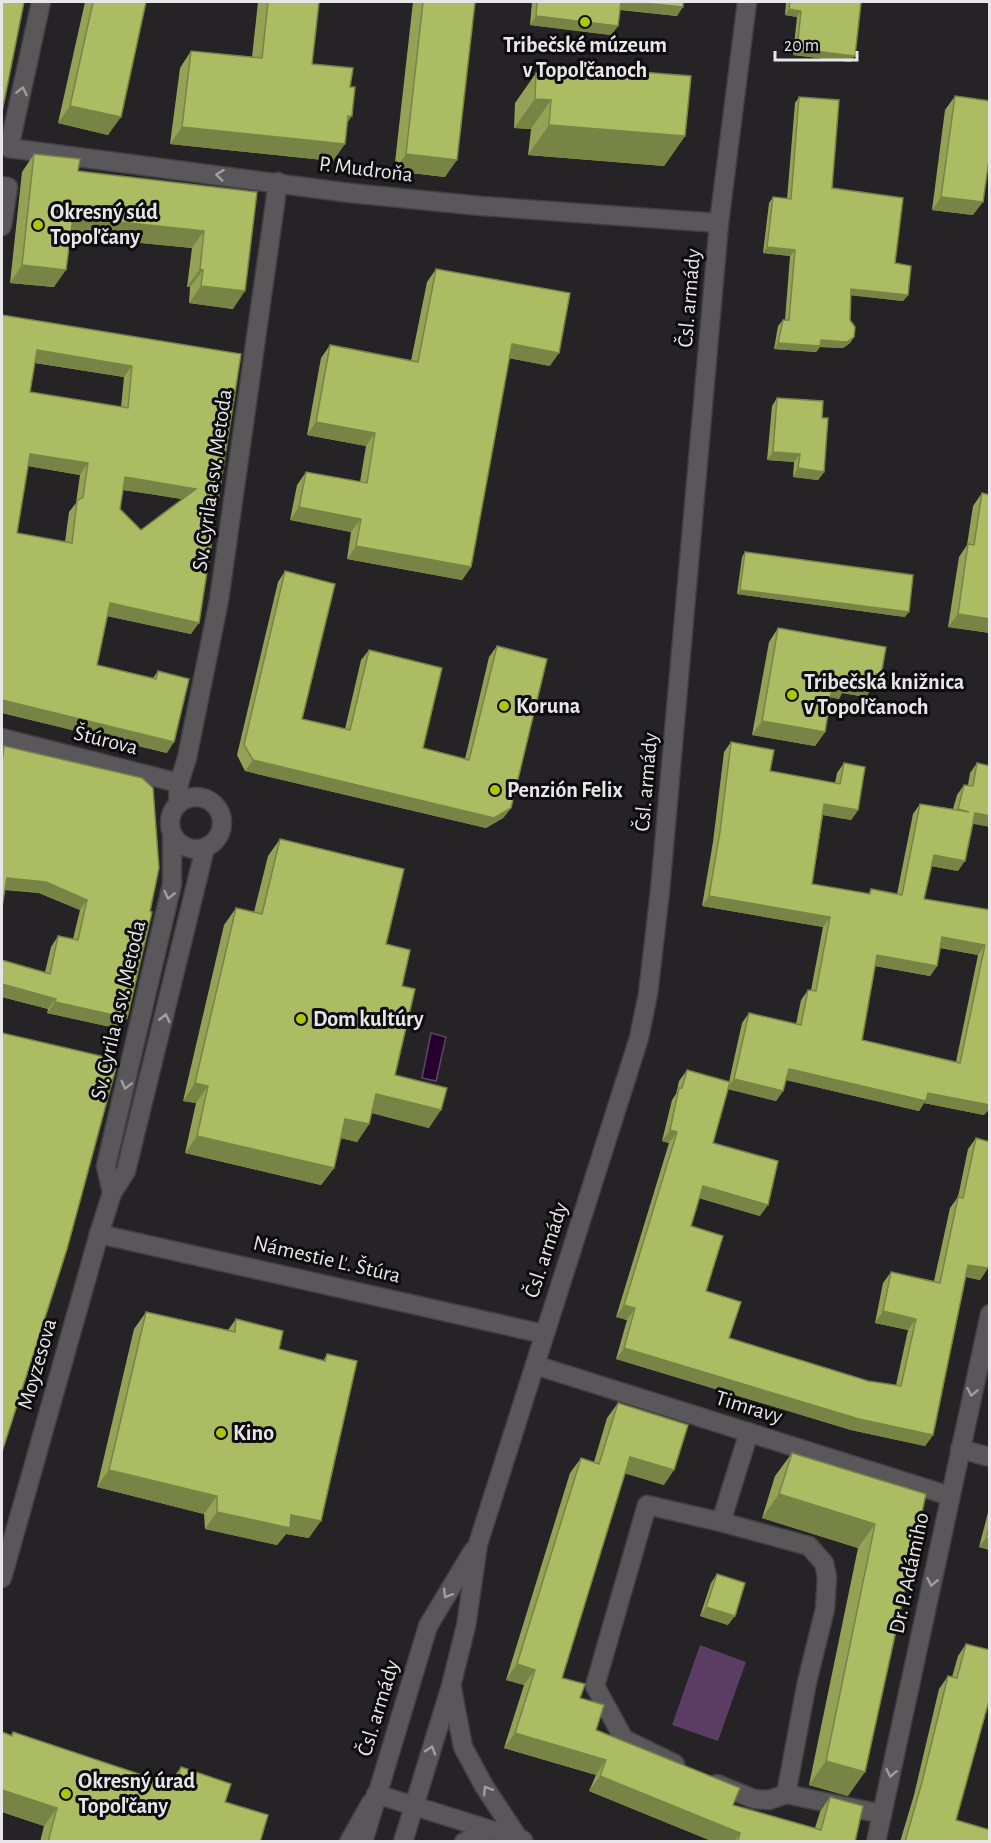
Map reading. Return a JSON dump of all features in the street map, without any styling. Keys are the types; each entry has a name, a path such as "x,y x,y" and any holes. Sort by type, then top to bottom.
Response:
{"street":[{"name":"P. Mudroňa","path":"41,2 9,148 350,193 481,206 719,223"},
{"name":"Čsl. armády","path":"403,1842 451,1686 466,1626 478,1544 625,1085 648,994 660,891 719,223 747,2"},
{"name":"Sv. Cyrila a sv. Metoda","path":"179,783 188,758 219,600 278,182"},
{"path":"2,186 8,187 2,226"},
{"name":"Štúrova","path":"2,738 179,783"},
{"path":"178,803 179,783"},
{"name":"Sv. Cyrila a sv. Metoda","path":"99,1234 112,1193 126,1171 205,848 219,836 221,827 222,818 213,802 195,796 178,803 169,819 172,837 172,884 106,1166 112,1193"},
{"path":"172,837 187,849 205,848"},
{"name":"Námestie Ľ. Štúra","path":"99,1234 544,1334"},
{"name":"Moyzesova","path":"2,1578 99,1234"},
{"name":"Dr. P. Adámiho","path":"876,1842 990,1314"},
{"name":"Timravy","path":"535,1365 950,1496"},
{"path":"721,1522 749,1432"},
{"path":"960,1449 990,1457"},
{"path":"786,1794 807,1682 825,1609 827,1577 824,1563 809,1546 647,1505 595,1686 624,1739 754,1799 769,1800 786,1794 882,1814"},
{"name":"Čsl. armády","path":"376,1794 428,1626 478,1544"},
{"path":"451,1686 463,1747 484,1786 523,1840"},
{"path":"376,1794 523,1840"},
{"path":"349,1842 376,1794"},
{"path":"363,1842 376,1794"},
{"path":"464,1842 489,1830"}],"shaded area":[{"path":"431,1033 446,1037 436,1081 422,1078"},
{"path":"700,1645 746,1662 718,1741 672,1725"}],"building":[{"path":"2,2 24,2 2,112"},
{"path":"93,2 146,2 121,117 70,106"},
{"path":"268,2 319,2 312,64 353,68 350,87 355,87 352,116 348,116 345,144 182,127 191,51 262,58"},
{"path":"423,2 475,2 457,160 406,154"},
{"path":"537,2 621,2 618,26 536,16"},
{"path":"635,2 683,2 683,7"},
{"path":"790,2 861,2 855,56 797,49 801,11 789,9"},
{"path":"554,65 691,76 685,136 549,125 551,100 535,99 536,73 553,75"},
{"path":"955,96 990,101 990,152 983,202 941,197"},
{"path":"799,97 839,100 832,188 903,198 895,263 911,266 908,295 851,289 850,320 855,327 854,337 847,342 821,340 820,346 778,343 783,320 789,320 795,250 767,247 773,197 791,199"},
{"path":"34,154 80,159 78,171 257,192 245,291 201,286 203,270 200,269 204,231 73,217 66,270 22,265"},
{"path":"436,269 570,293 559,353 512,344 471,567 356,546 361,519 299,507 306,472 367,483 375,433 316,422 330,345 418,362"},
{"path":"2,315 241,354 199,623 110,603 97,665 156,679 158,671 189,679 174,742 2,700","holes":["37,350 132,366 128,408 30,392","30,454 88,463 83,497 77,501 72,543 17,533","125,477 196,489 141,530 120,509"]},
{"path":"777,398 823,401 822,418 828,418 824,472 798,468 800,454 773,452"},
{"path":"982,493 990,495 990,619 958,614 968,544 974,545"},
{"path":"745,552 913,575 909,612 740,590"},
{"path":"285,571 335,584 302,719 350,730 369,650 442,668 423,748 469,760 497,646 547,659 511,808 494,818 253,760 244,745"},
{"name":"Tribečská knižnica v Topoľčanoch","path":"778,628 886,647 881,675 876,674 875,684 849,679 848,685 833,682 825,732 762,721"},
{"path":"731,742 774,750 770,771 840,784 844,763 865,767 858,810 824,804 812,884 870,894 871,889 902,895 920,804 969,812 958,809 964,785 973,786 977,763 990,766 990,816 975,813 965,861 934,855 924,899 990,910 990,1105 928,1093 926,1101 789,1069 783,1091 734,1079 749,1013 801,1025 808,990 816,991 830,917 709,896 720,832","holes":["942,937 985,945 960,1063 862,1040 877,955 937,966"]},
{"path":"4,746 142,778 153,788 159,868 150,911 152,912 127,1018 55,1002 56,999 2,984 2,960 50,974 58,936 78,940 87,900 46,882 7,878 2,906"},
{"name":"Dom kultúry","path":"280,839 404,869 386,944 410,950 402,986 415,989 395,1075 447,1088 441,1110 376,1094 369,1124 345,1119 334,1168 197,1136 208,1086 195,1083 236,908 262,914"},
{"path":"2,1033 118,1060 67,1249 2,1452"},
{"path":"687,1070 730,1082 713,1143 778,1161 768,1205 703,1186 691,1226 723,1236 706,1291 741,1302 729,1338 868,1381 901,1386 916,1319 883,1311 891,1272 940,1283 958,1197 963,1198 976,1138 990,1142 990,1260 988,1268 968,1265 933,1435 859,1419 624,1348 635,1308 624,1305 677,1132 670,1130 679,1088 682,1088"},
{"name":"Kino","path":"146,1312 235,1332 236,1319 283,1331 279,1349 325,1361 327,1354 357,1361 321,1521 291,1515 290,1528 217,1512 217,1496 109,1470"},
{"path":"618,1403 688,1425 674,1470 630,1457 562,1678 585,1684 580,1698 604,1705 596,1730 740,1788 733,1805 821,1830 830,1797 863,1806 855,1842 738,1841 740,1833 600,1776 606,1760 515,1733 535,1670 517,1664 581,1458 599,1464"},
{"path":"792,1453 926,1494 865,1772 826,1761 875,1524 779,1494"},
{"path":"990,1523 990,1539 986,1538"},
{"path":"717,1574 745,1583 735,1616 706,1607"},
{"path":"966,1644 990,1650 990,1697 956,1820 990,1830 990,1842 905,1842 948,1676 957,1678"},
{"name":"Okresný úrad Topoľčany","path":"2,1732 12,1736 13,1732 175,1786 181,1767 231,1784 225,1802 268,1815 260,1842 48,1842 57,1808 2,1790"}],"place":[{"name":"Tribečské múzeum v Topoľčanoch","path":"585,22"},
{"name":"Okresný súd Topoľčany","path":"38,225"},
{"name":"Tribečská knižnica v Topoľčanoch","path":"792,695"},
{"name":"Koruna","path":"504,706"},
{"name":"Penzión Felix","path":"495,790"},
{"name":"Dom kultúry","path":"301,1019"},
{"name":"Kino","path":"221,1433"},
{"name":"Okresný úrad Topoľčany","path":"66,1794"}]}
